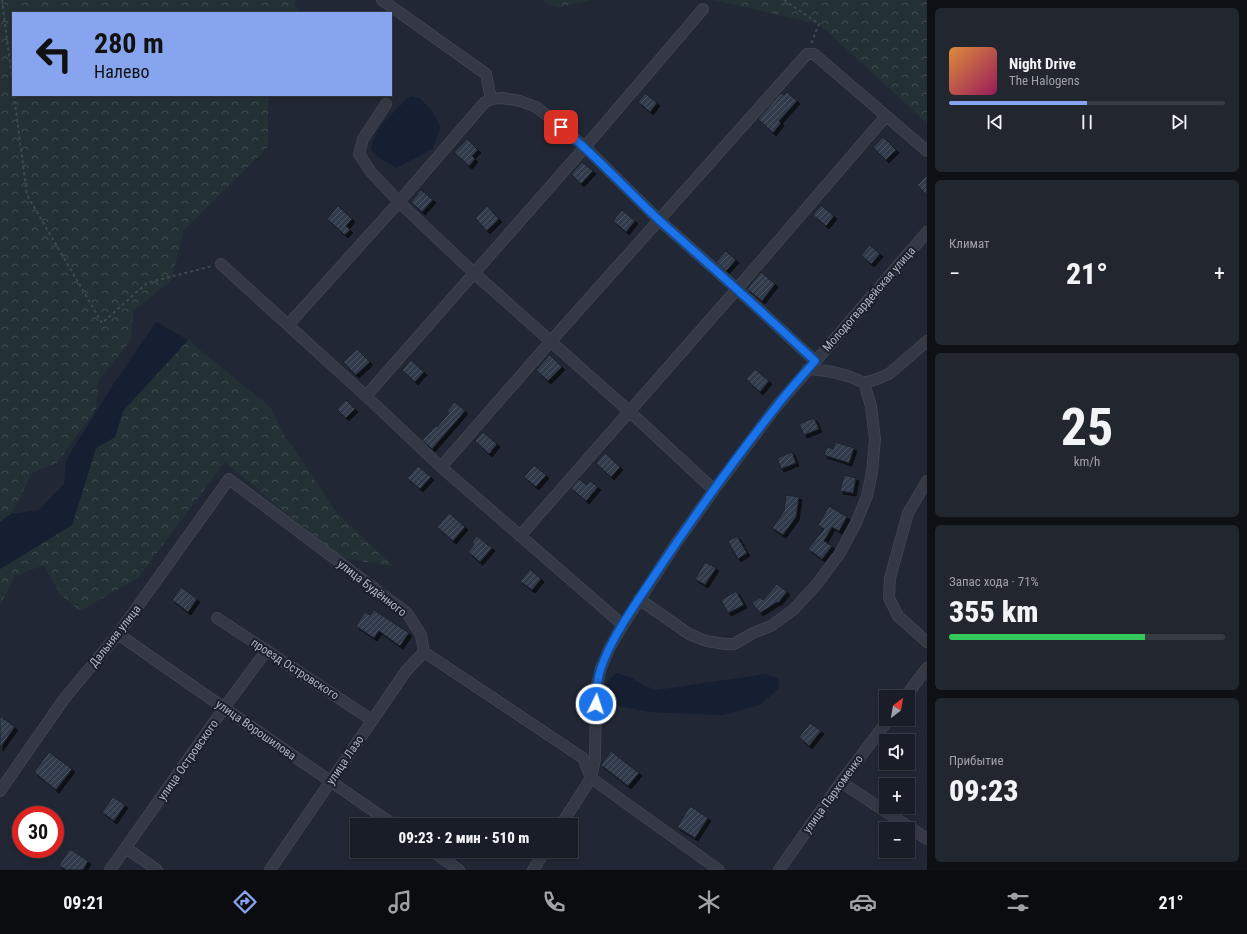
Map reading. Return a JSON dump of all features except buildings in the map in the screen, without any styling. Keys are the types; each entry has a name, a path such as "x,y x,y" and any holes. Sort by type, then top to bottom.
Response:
{"street":[{"path":"382,0 486,74 491,99"},
{"path":"366,396 585,147 703,9"},
{"path":"441,467 551,341 807,54 814,54 927,151"},
{"path":"288,324 399,202 484,103 491,99 502,98 520,101 536,107 585,147 659,220 815,361"},
{"path":"386,104 363,138 359,154 371,172 399,202 474,273 630,412 714,490"},
{"path":"520,536 630,412 886,116"},
{"name":"Молодогвардейская улица","path":"565,818 591,778 594,770 596,759 596,689 601,668 622,625 677,542 776,407 927,232"},
{"path":"221,264 288,324 441,467 622,625"},
{"path":"808,369 838,373 864,383 889,374 927,342"},
{"path":"639,599 689,634 706,641 725,644 734,644 753,633 771,626 793,610 817,584 840,553 856,523 867,496 872,472 875,439 872,411 864,383"},
{"name":"Дальняя улица","path":"0,791 64,699 118,634 229,479"},
{"name":"улица Будённого","path":"229,479 407,613 421,635 424,652"},
{"path":"927,481 908,512 890,578 889,598 898,616 927,642"},
{"name":"проезд Островского","path":"217,618 372,720"},
{"name":"улица Ворошилова","path":"118,634 384,818"},
{"name":"улица Островского","path":"110,870 224,708 267,650"},
{"path":"424,652 583,758 591,778 719,870"},
{"name":"улица Лазо","path":"270,870 406,671 424,652"},
{"path":"910,690 927,668"},
{"name":"улица Пархоменко","path":"779,870 841,782 884,726"},
{"path":"841,782 927,839"},
{"path":"126,848 157,870"},
{"path":"442,858 459,870"},
{"path":"532,870 540,858"}],"path":[{"path":"2,0 12,78"},
{"path":"784,0 819,24 807,54"},
{"path":"14,96 27,195 102,323 147,283 221,264"}],"green space":[{"path":"0,0 297,0 294,3 298,12 12,12 12,96 269,96 268,147 184,230 171,281 133,311 131,340 99,380 96,409 57,463 32,473 11,514 0,522"},
{"path":"541,0 590,0 557,8"},
{"path":"713,0 927,0 927,123 819,24"},
{"path":"188,340 271,408 283,433 337,513 393,566 340,558 225,462 138,578 80,611 60,594 44,565 15,576 0,605 0,569 72,525 96,448 115,437 123,411"}],"water":[{"path":"410,96 419,98 431,109 441,128 432,149 396,168 381,159 371,150 373,140 382,124"},
{"path":"156,322 188,340 123,411 115,437 96,448 72,525 0,569 0,522 11,514 39,510 64,484 66,460 113,385"},
{"path":"617,673 632,678 645,686 657,690 765,674 779,679 778,689 760,705 722,715 650,712 617,706 604,695 608,680"}],"route":[{"path":"561,127 585,147 659,220 815,361 776,407 714,490 677,542 622,625 601,668 596,689 596,704"}]}
